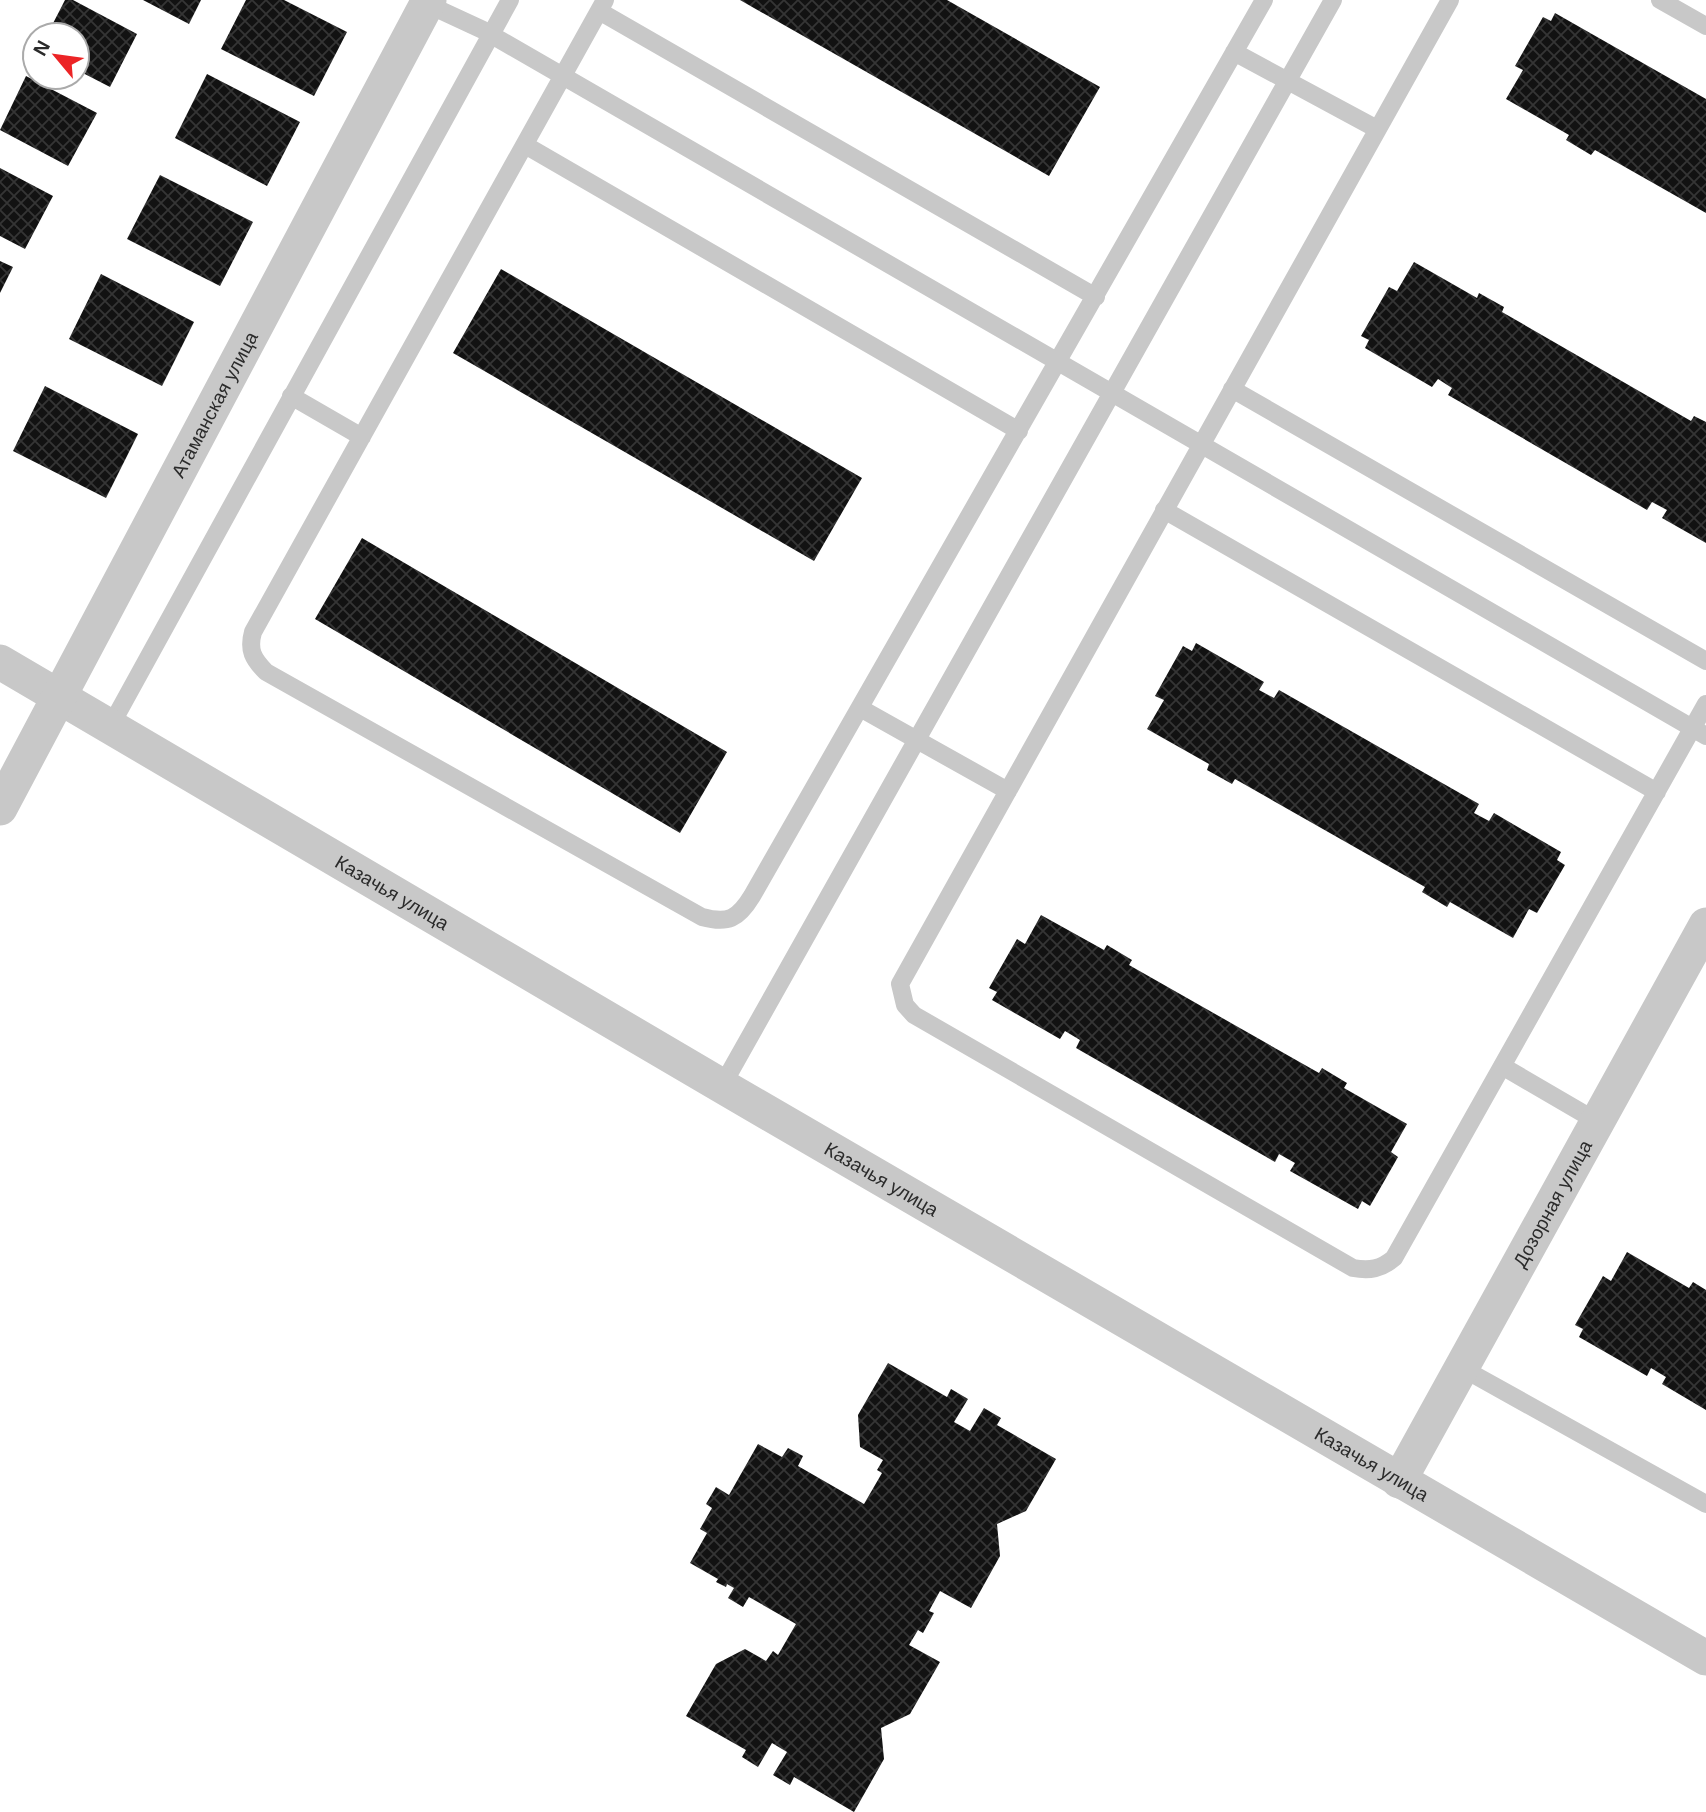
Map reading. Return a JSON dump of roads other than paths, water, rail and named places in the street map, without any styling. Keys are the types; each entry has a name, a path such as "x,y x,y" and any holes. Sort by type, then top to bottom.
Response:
{"street":[{"name":"Атаманская улица","path":"0,808 425,1"},
{"name":"Казачья улица","path":"0,662 722,1086 1706,1658"},
{"name":"Дозорная улица","path":"1399,1481 1706,925"}],"lane":[{"path":"110,727 510,0"},
{"path":"1096,297 602,6 253,632 250,648 255,661 266,672 702,917 718,921 732,919 744,910 1059,363 1264,0"},
{"path":"722,1086 1333,0"},
{"path":"1450,0 900,984 905,1005 914,1015 1353,1268 1377,1268 1394,1258 1657,792 1699,732 1706,704"},
{"path":"1660,0 1706,26"},
{"path":"425,1 563,76 1699,732"},
{"path":"1234,52 1289,79 1377,129"},
{"path":"525,145 1019,431"},
{"path":"1232,389 1706,661"},
{"path":"292,396 362,438"},
{"path":"1164,510 1657,792"},
{"path":"860,708 1008,791"},
{"path":"1502,1066 1598,1122"},
{"path":"1462,1368 1706,1504"}]}
